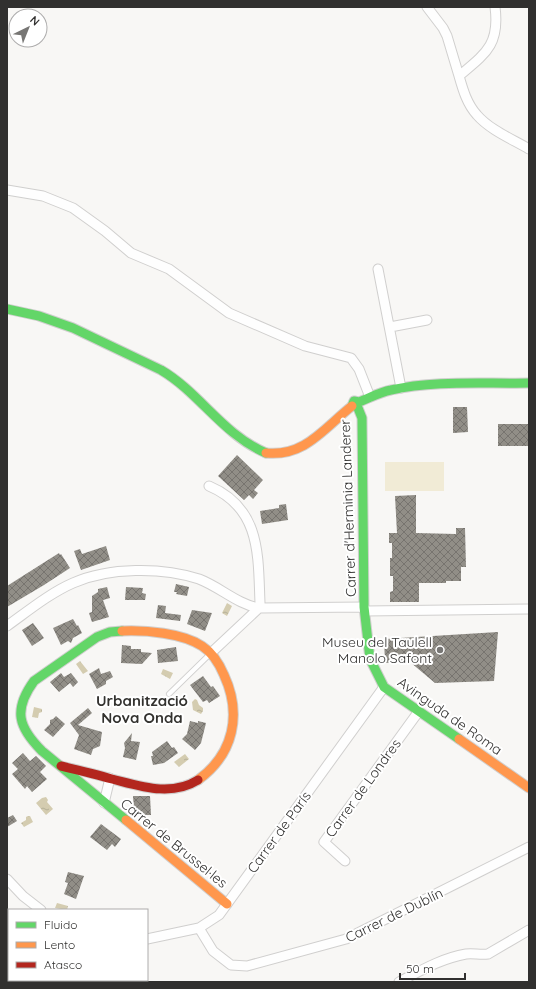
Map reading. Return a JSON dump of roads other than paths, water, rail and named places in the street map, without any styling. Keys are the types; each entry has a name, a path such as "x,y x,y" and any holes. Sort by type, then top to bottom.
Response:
{"street":[{"path":"427,7 439,20 447,36 465,96 476,115 487,124 529,149"},
{"path":"459,76 484,54 492,42 497,26 495,7"},
{"path":"7,190 43,196 73,208 105,231 131,253 169,269 229,313 305,346 351,358 358,369 370,397"},
{"path":"378,269 401,388"},
{"path":"7,309 58,322 152,364 192,393 229,430 258,450 269,453 279,454 292,451 319,434 356,405 370,397 389,390 442,384 529,383"},
{"path":"390,327 427,320"},
{"name":"Carrer d'Herminia Landerer","path":"356,405 362,418 364,609"},
{"path":"209,486 221,492 235,503 252,528 258,553 260,603 259,608 211,653"},
{"path":"7,626 72,583 112,572 164,572 192,577 205,582 247,605 259,608 529,609"},
{"name":"Avinguda de Roma","path":"364,609 370,659 384,687 529,788"},
{"name":"Carrer de Brussel·les","path":"61,766 149,788 181,788 196,781 216,764 229,742 232,731 234,711 233,700 226,676 211,653 195,642 177,636 122,631 104,634 88,643 34,681 25,694 20,705 23,727 27,735 36,746 227,904"},
{"name":"Carrer de París","path":"148,939 199,928 219,915 384,687"},
{"name":"Carrer de Londres","path":"345,861 324,842 418,711"},
{"name":"Carrer de Brussel·les","path":"104,803 110,778"},
{"name":"Carrer de Dublín","path":"199,928 213,951 231,965 246,966 346,939 529,847"},
{"path":"7,879 23,896 40,909"},
{"path":"399,982 442,962 468,954 488,954 529,930"}],"lane":[{"path":"169,694 211,653"}],"water":[{"path":"227,603 232,606 227,616 222,613"},
{"path":"80,661 88,671 83,674 76,664"},
{"path":"163,669 173,673 170,679 161,674"},
{"path":"195,699 203,708 201,714 193,710 192,702"},
{"path":"34,707 42,709 42,712 39,713 38,718 32,717"},
{"path":"185,754 189,759 179,767 174,762"},
{"path":"46,797 48,800 47,802 53,809 46,815 36,803 42,798"},
{"path":"30,816 33,822 24,827 21,823 26,820 26,817"},
{"path":"57,903 68,906 67,909 55,908"}],"place":[{"name":"Museu del Taulell Manolo Safont","path":"440,650"}],"district":[{"name":"Urbanització Nova Onda","path":"142,708"}]}
